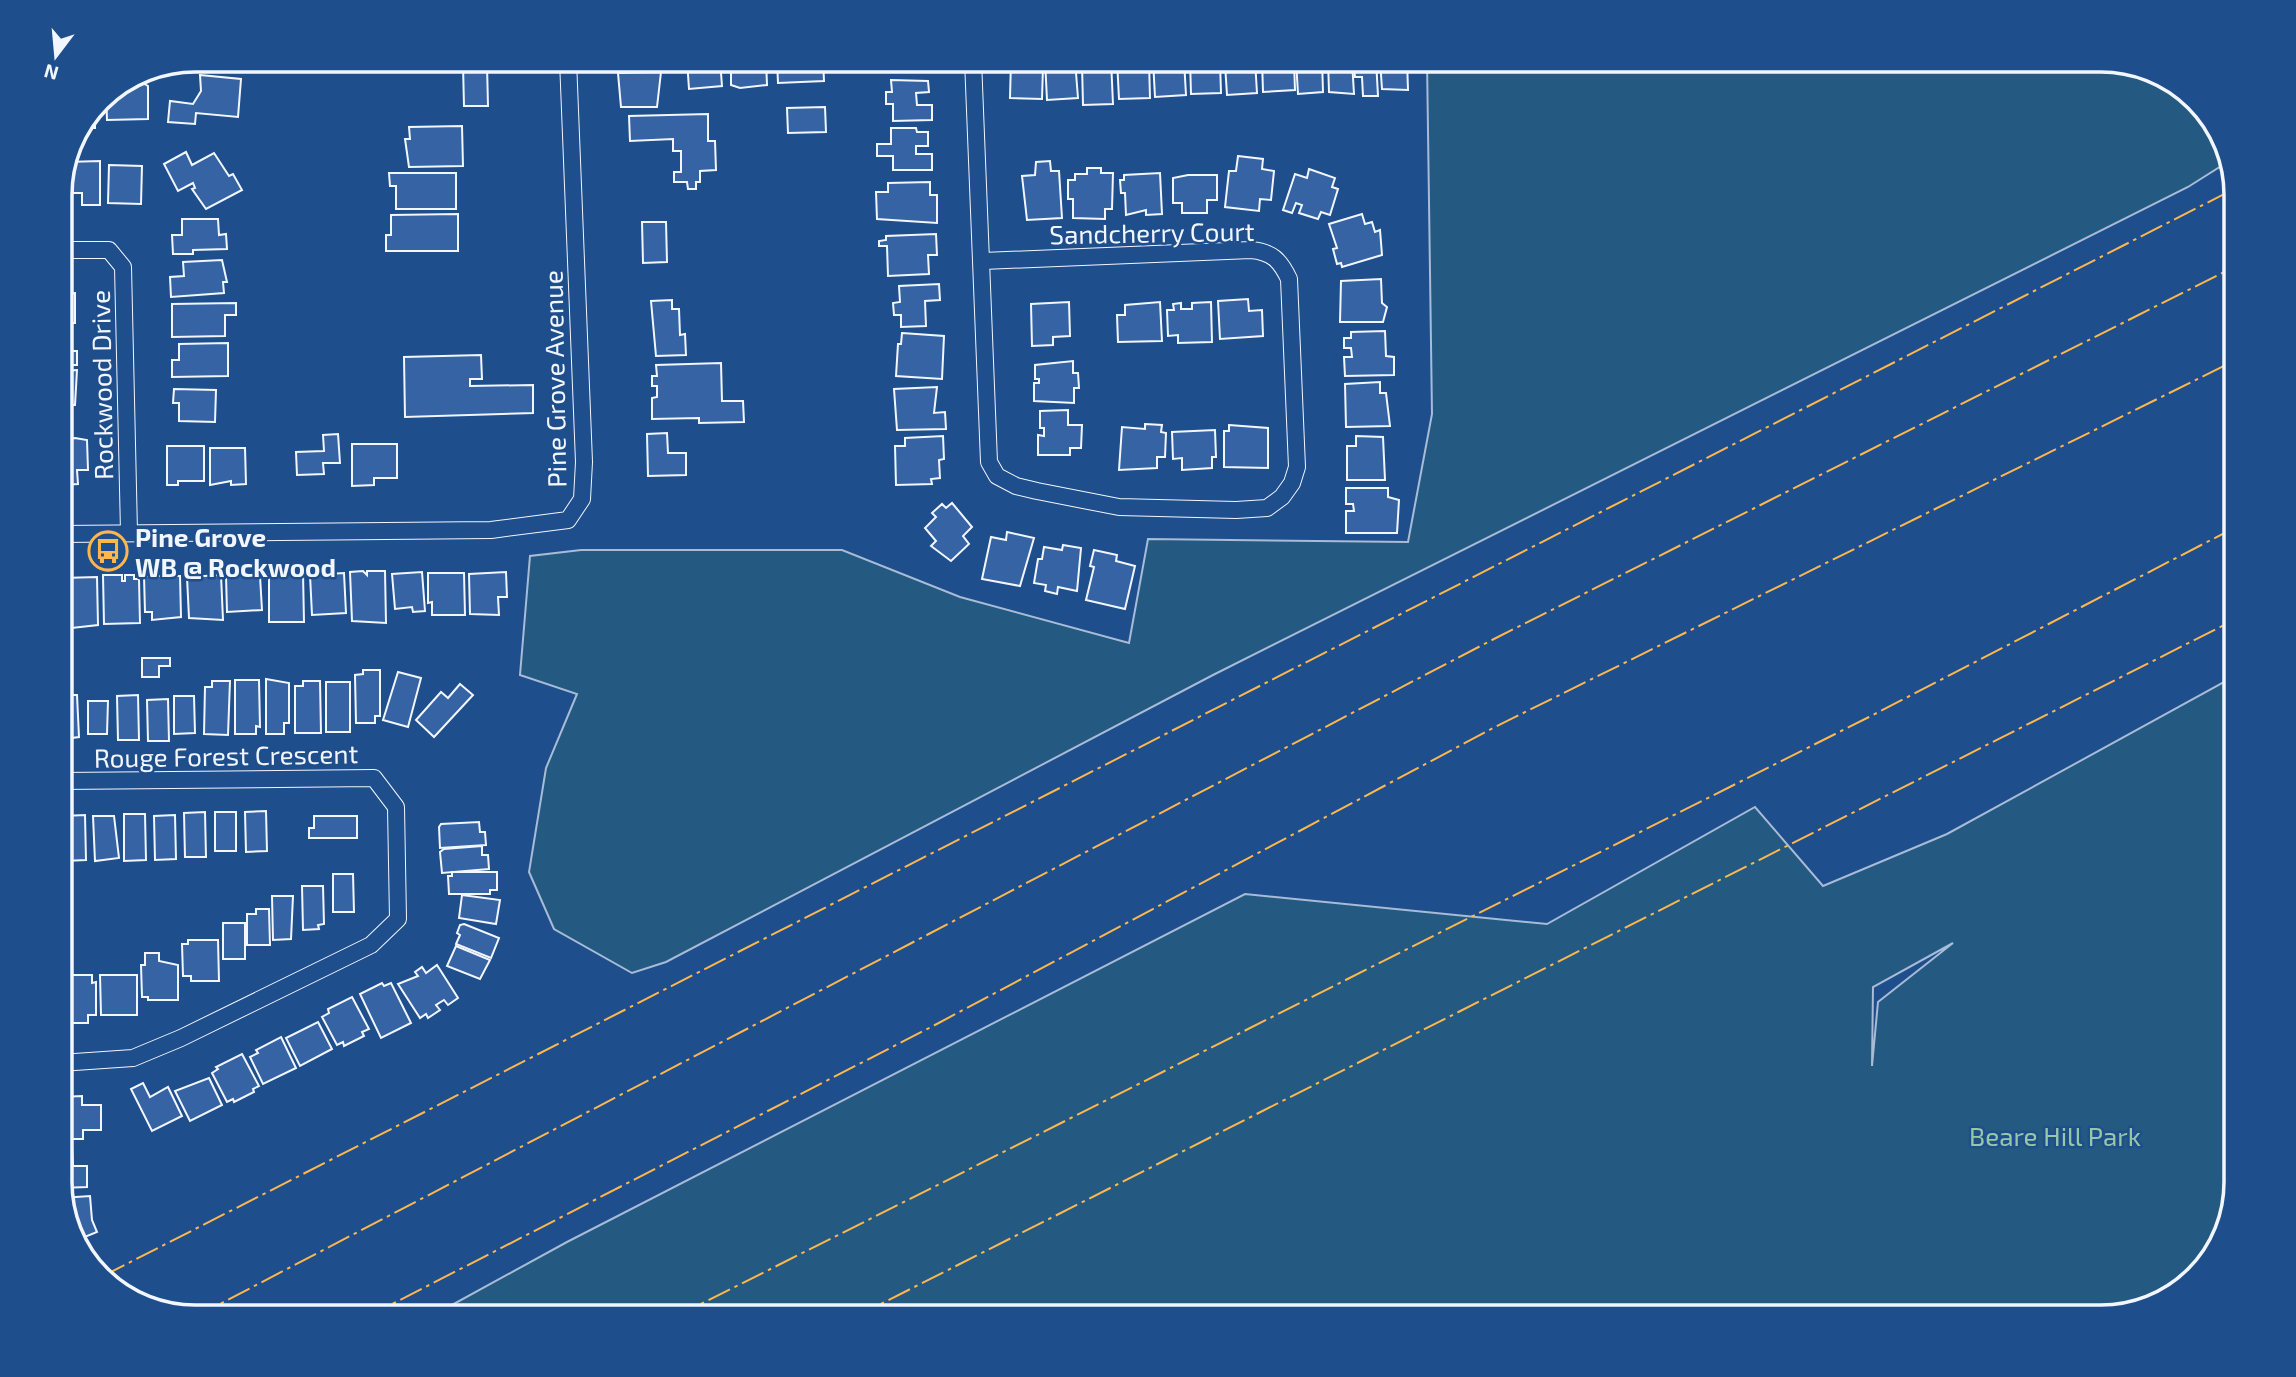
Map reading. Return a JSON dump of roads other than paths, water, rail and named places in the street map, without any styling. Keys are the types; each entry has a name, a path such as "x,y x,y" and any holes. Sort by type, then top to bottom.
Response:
{"street":[{"name":"Pine Grove Avenue","path":"72,534 491,530 568,520 582,499 584,462 568,72"},
{"name":"Sandcherry Court","path":"974,72 989,462 997,476 1016,486 1119,507 1236,510 1267,508 1282,497 1292,483 1297,467 1289,279 1277,258 1264,251 1251,250 983,261"},
{"name":"Rockwood Drive","path":"72,250 108,250 123,267 130,532"},
{"name":"Rouge Forest Crescent","path":"72,781 373,778 396,807 398,880 398,919 371,945 181,1038 133,1058 72,1062"}],"place":[{"name":"Pine Grove WB @ Rockwood","path":"108,551"}],"park label":[{"name":"Beare Hill Park","path":"2055,1135"}]}
